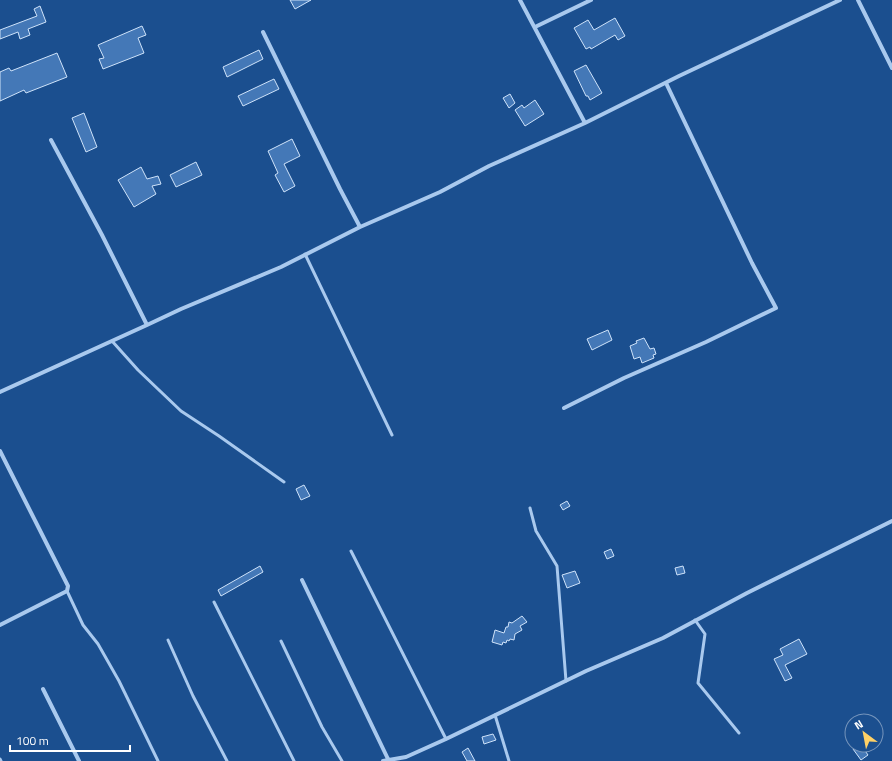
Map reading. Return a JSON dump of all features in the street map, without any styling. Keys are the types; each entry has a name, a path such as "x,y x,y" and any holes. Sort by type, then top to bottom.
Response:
{"street":[{"path":"520,0 585,123"},
{"path":"535,27 591,0"},
{"path":"0,392 147,326 181,309 245,283 360,227 440,192 489,166 585,123 840,0"},
{"path":"858,0 892,68"},
{"path":"263,32 360,227"},
{"path":"564,408 624,378 706,342 776,308 752,263 666,83"},
{"path":"51,140 102,235 147,326"},
{"path":"0,451 68,586 67,591 0,625"},
{"path":"383,761 388,759 407,759 586,671 663,638 799,566 892,521"},
{"path":"302,580 388,759"},
{"path":"43,689 79,761"}],"lane":[{"path":"305,254 392,435"},
{"path":"112,341 138,370 181,411 284,482"},
{"path":"530,508 536,531 557,566 566,681"},
{"path":"351,551 446,739"},
{"path":"67,591 83,625 98,644 119,681 158,761"},
{"path":"214,602 294,761"},
{"path":"696,620 705,634 698,683 739,733"},
{"path":"168,640 193,696 227,761"},
{"path":"281,641 322,727 342,761"},
{"path":"494,715 509,761"}],"building":[{"path":"290,0 311,0 295,9"},
{"path":"40,6 46,22 28,29 30,35 20,39 18,32 0,39 0,30 37,16 34,9"},
{"path":"615,18 625,36 618,40 615,35 591,49 590,47 586,49 574,28 588,20 594,30"},
{"path":"142,26 146,35 138,38 144,53 103,69 99,59 104,58 98,45"},
{"path":"259,50 263,59 227,77 223,67"},
{"path":"57,53 67,77 26,93 24,90 0,101 0,72 9,68 11,71"},
{"path":"586,65 602,93 590,100 588,96 586,96 574,71"},
{"path":"274,79 279,89 243,106 238,96"},
{"path":"510,94 515,103 509,108 503,98"},
{"path":"535,100 544,114 525,126 515,110 522,105 524,108"},
{"path":"84,113 97,147 86,152 72,118"},
{"path":"292,139 300,156 284,164 295,186 284,192 275,175 278,173 268,151"},
{"path":"196,162 202,175 176,187 170,175"},
{"path":"141,167 147,179 158,176 161,184 152,186 156,194 134,207 118,180"},
{"path":"608,330 612,340 592,350 587,339"},
{"path":"644,338 650,349 654,348 656,354 653,355 654,358 642,363 640,357 634,359 630,346 637,343 636,341"},
{"path":"304,485 310,496 301,500 296,489"},
{"path":"567,501 570,506 563,510 560,505"},
{"path":"611,549 614,556 607,559 604,552"},
{"path":"260,566 263,572 221,596 218,590"},
{"path":"683,566 685,573 677,575 675,568"},
{"path":"575,571 580,583 567,588 562,575"},
{"path":"522,616 527,622 520,626 522,630 515,634 514,640 507,640 506,643 503,642 502,645 492,642 495,630 504,633 509,622 512,623"},
{"path":"799,639 807,654 785,665 792,678 785,681 774,659 783,655 780,649"},
{"path":"493,734 496,740 484,744 482,737"},
{"path":"468,748 475,761 467,761 462,752"},
{"path":"856,753 867,753 868,755 861,760"}]}
